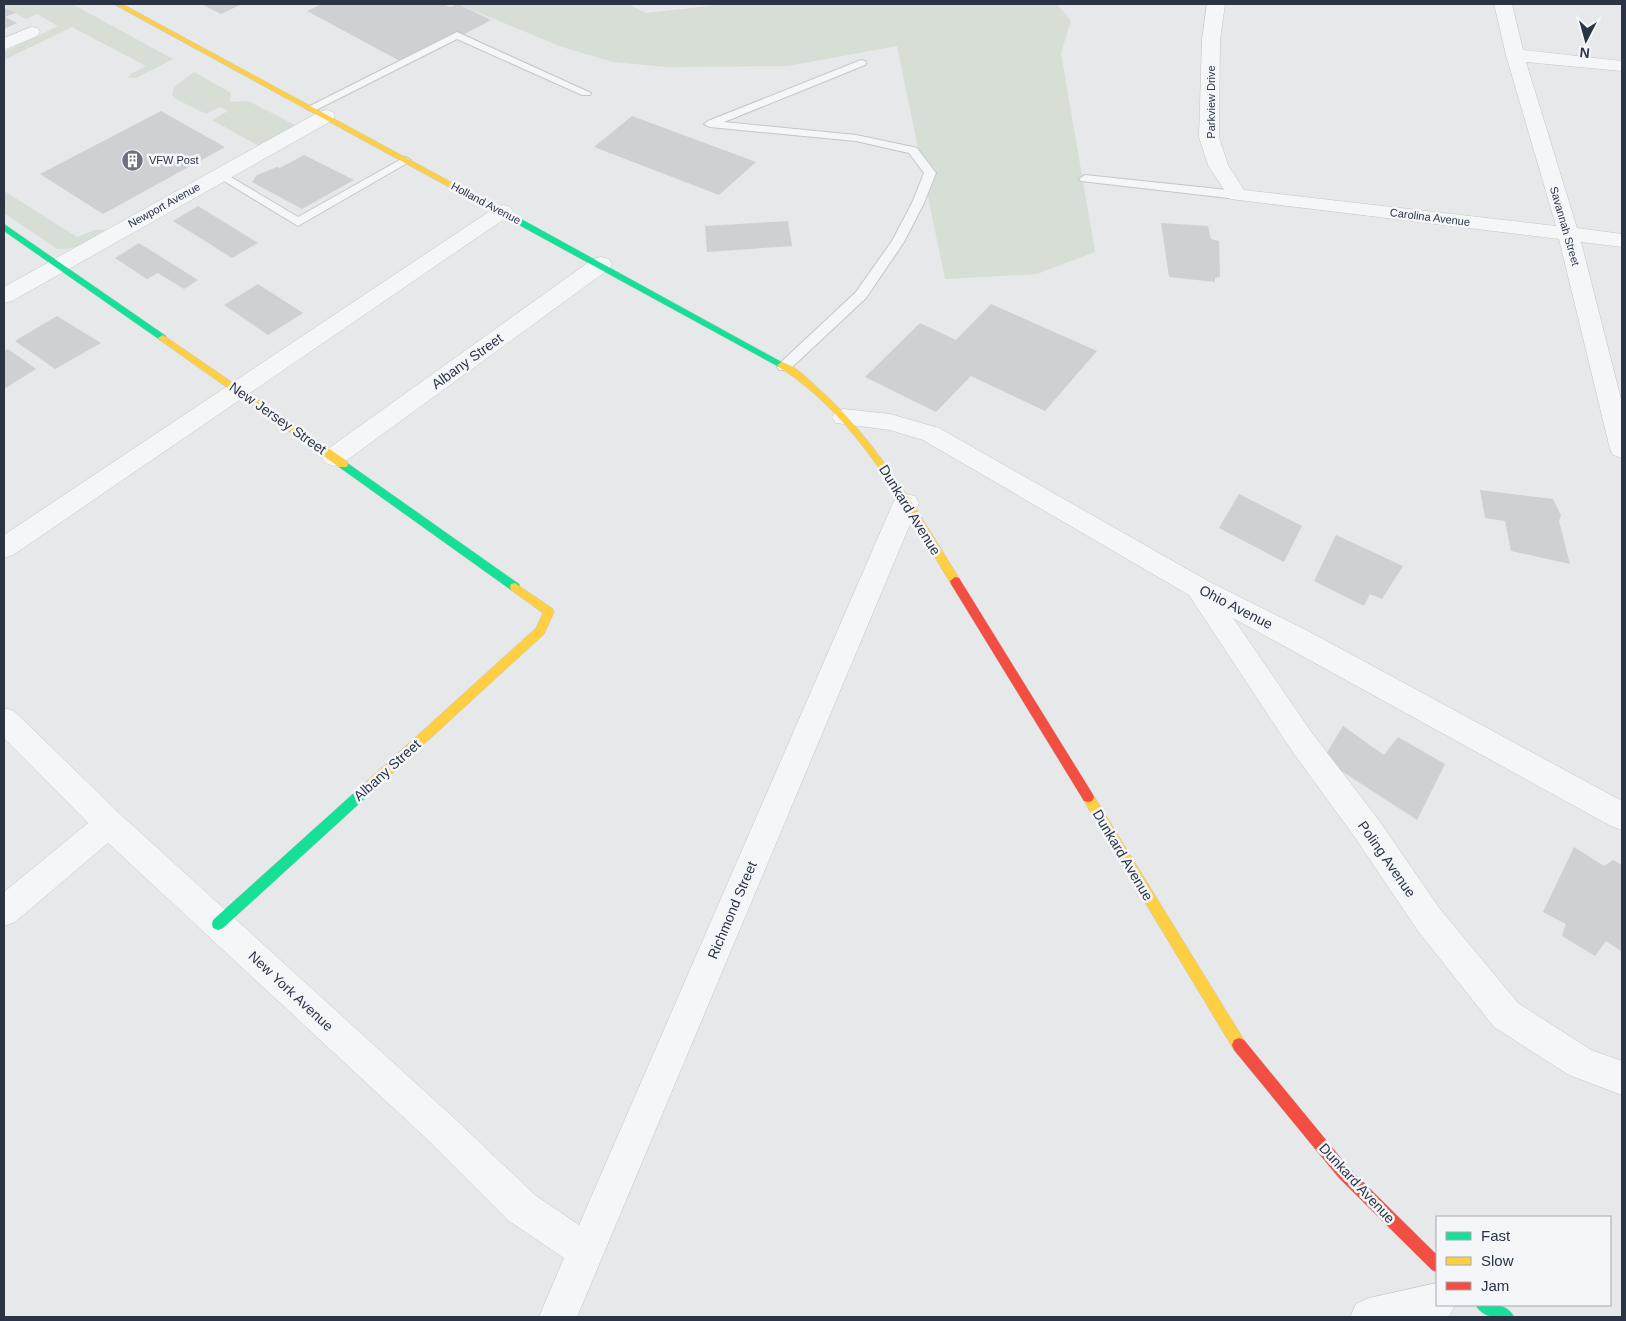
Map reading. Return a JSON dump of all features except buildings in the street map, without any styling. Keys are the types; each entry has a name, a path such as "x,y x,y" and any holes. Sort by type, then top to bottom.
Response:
{"main road":[{"name":"Holland Avenue","path":"117,4 601,264 796,373 844,417"},
{"name":"New Jersey Street","path":"4,227 334,457 549,612"},
{"name":"Dunkard Avenue","path":"844,417 879,460 1028,698 1244,1054 1344,1173 1436,1265"},
{"name":"Albany Street","path":"218,924 540,632 549,612"},
{"path":"1486,1306 1506,1317"}],"street":[{"name":"Parkview Drive","path":"1216,4 1211,40 1209,137 1218,165 1237,194"},
{"name":"Savannah Street","path":"1503,4 1515,56 1568,233 1622,449"},
{"path":"4,44 32,32"},
{"path":"1515,56 1622,66"},
{"name":"Newport Avenue","path":"4,296 220,175 319,112"},
{"name":"Carolina Avenue","path":"1237,194 1622,240"},
{"path":"4,548 503,211"},
{"name":"Albany Street","path":"334,457 601,264"},
{"name":"Ohio Avenue","path":"844,417 890,422 931,434 1199,588 1298,638 1622,816"},
{"name":"Richmond Street","path":"558,1317 906,504"},
{"name":"Poling Avenue","path":"1199,588 1302,742 1367,830 1429,920 1506,1015 1582,1063 1622,1078"},
{"name":"New York Avenue","path":"4,720 109,824 442,1130 522,1208 587,1252"},
{"path":"4,911 109,824"},
{"path":"1369,1317 1436,1302"}],"lane":[{"path":"319,112 456,35 586,93"},
{"path":"784,367 861,295 898,242 918,203 930,173 913,150 856,138 710,124 861,63"},
{"path":"220,175 298,222 405,160"},
{"path":"1085,180 1237,194"}],"shaded area":[{"path":"4,4 72,4 173,59 136,78 128,78 131,74 146,66 72,27 4,60 4,52 58,26 37,14 26,19 4,6"},
{"path":"458,4 628,4 646,13 727,4 1057,4 1071,21 1061,53 1095,252 1037,274 945,279 897,46 788,66 667,67 613,62 562,47"},
{"path":"194,72 231,93 230,102 248,101 295,125 259,146 212,120 228,111 220,107 206,114 176,99 172,95 174,87"},
{"path":"4,191 77,237 95,230 104,230 104,233 76,246 57,249 4,213"}],"traffic: fast":[{"path":"467,193 782,365"},
{"path":"4,227 163,338"},
{"path":"343,464 515,587"},
{"path":"218,924 369,787"},
{"path":"1486,1306 1506,1317"}],"traffic: slow":[{"path":"117,4 467,193"},
{"path":"163,338 343,464"},
{"path":"782,365 821,396 841,416 878,460 955,581"},
{"path":"369,787 540,631 549,612 515,587"},
{"path":"1088,797 1239,1045"}],"traffic: jam":[{"path":"955,581 1088,797"},
{"path":"1239,1045 1344,1173 1436,1264"}],"place":[{"name":"VFW Post","path":"133,160"}]}
